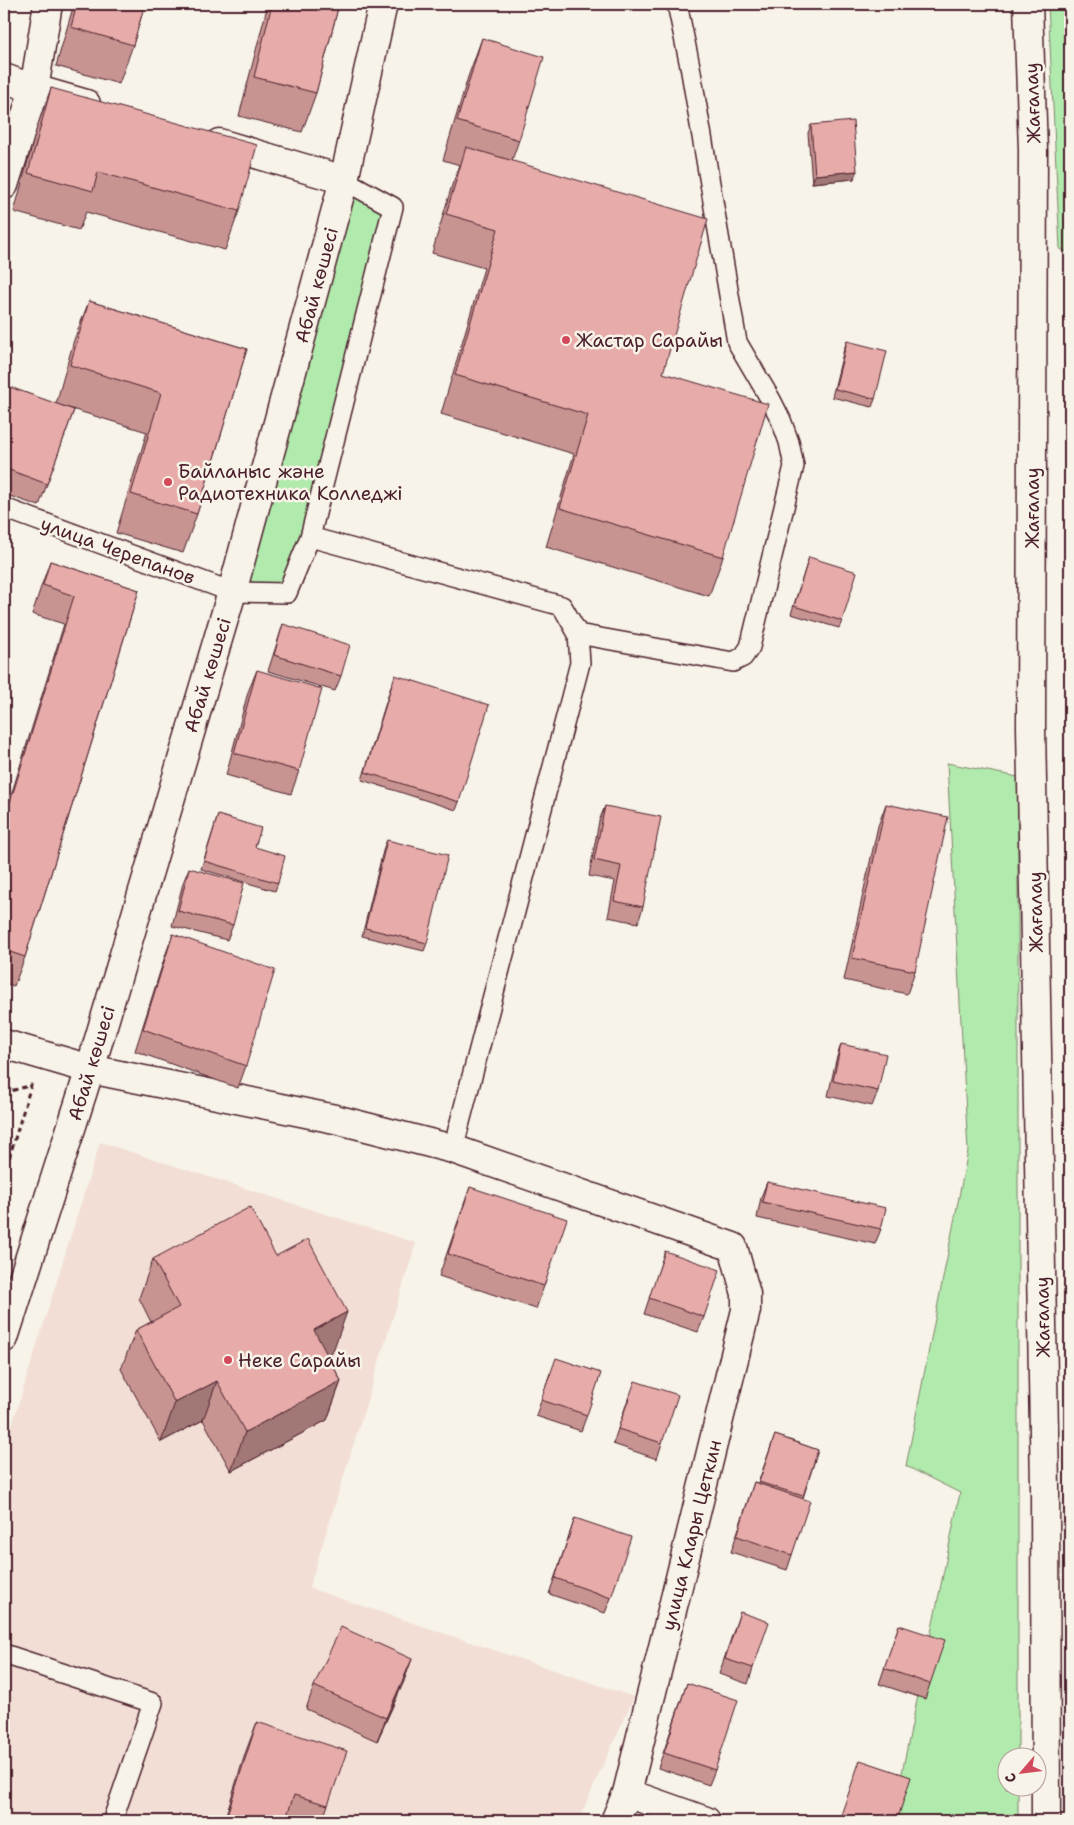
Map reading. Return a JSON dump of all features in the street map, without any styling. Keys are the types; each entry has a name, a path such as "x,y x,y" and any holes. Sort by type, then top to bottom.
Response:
{"street":[{"path":"4,185 34,89 48,4"},
{"name":"Абай көшесі","path":"4,1338 90,1069 232,592 344,180 383,4"},
{"name":"Жағалау","path":"1028,4 1033,151 1031,727 1046,1486 1046,1821"},
{"path":"4,78 109,111"},
{"path":"194,136 344,180"},
{"path":"4,1044 90,1069 334,1119 453,1149"},
{"name":"улица Клары Цеткин","path":"453,1149 733,1246 746,1294 746,1310 627,1793 615,1821"},
{"path":"627,1793 706,1821"}],"lane":[{"path":"578,634 733,662 743,657 750,647 794,466 789,442 781,420 737,342 690,66 676,4"},
{"path":"344,180 393,207 310,537 562,606 578,634 580,663 453,1149"},
{"name":"улица Черепанов","path":"4,508 232,592 287,593 310,537"},
{"path":"4,1654 153,1703 114,1816"}],"path":[{"path":"4,1175 41,1055"},
{"path":"4,1092 32,1085"}],"shaded area":[{"path":"100,1142 416,1243 309,1588 634,1697 578,1821 4,1821 4,1451"}],"green space":[{"path":"1048,4 1070,4 1070,253 1060,249"},
{"path":"344,180 393,207 287,593 232,592"},
{"path":"947,763 1018,777 1018,1748 996,1748 996,1798 1018,1798 1018,1821 892,1821 960,1493 906,1466 968,1151"}],"building":[{"path":"77,4 145,4 133,45 71,27"},
{"path":"272,4 339,4 316,93 254,77"},
{"path":"482,38 544,57 519,140 457,121"},
{"path":"51,88 257,145 239,211 98,172 93,191 28,173"},
{"path":"853,121 857,171 815,175 811,125"},
{"name":"Жастар Сарайы","path":"466,147 708,219 663,373 768,404 723,557 560,508 588,415 455,375 498,229 446,214"},
{"name":"Байланыс және Радиотехника Колледжі","path":"89,301 247,349 197,514 131,494 161,393 70,365"},
{"path":"847,341 887,351 875,399 835,389"},
{"path":"4,385 74,410 47,484 4,468"},
{"path":"809,557 857,572 842,621 794,606"},
{"path":"50,561 139,590 25,957 4,950 4,822 74,596 43,585"},
{"path":"283,624 350,645 341,676 274,655"},
{"path":"257,670 322,689 299,771 234,753"},
{"path":"395,675 489,705 459,802 365,772"},
{"path":"886,804 948,817 915,971 852,958"},
{"path":"605,806 661,817 643,907 614,901 621,866 594,860"},
{"path":"218,815 261,828 255,847 285,856 278,883 204,861"},
{"path":"387,840 448,855 427,943 365,928"},
{"path":"189,868 244,883 233,925 178,911"},
{"path":"173,934 275,970 246,1066 143,1029"},
{"path":"841,1044 886,1054 878,1091 833,1081"},
{"path":"767,1182 886,1208 881,1229 762,1202"},
{"path":"470,1187 567,1219 544,1286 448,1254"},
{"name":"Неке Сарайы","path":"250,1207 276,1256 308,1239 347,1312 314,1330 341,1381 245,1432 217,1381 175,1403 136,1330 179,1307 153,1259"},
{"path":"665,1251 720,1270 704,1317 649,1298"},
{"path":"556,1358 601,1373 587,1415 541,1400"},
{"path":"635,1381 678,1395 662,1443 618,1429"},
{"path":"775,1435 818,1450 803,1496 759,1482"},
{"path":"754,1482 810,1501 792,1555 737,1536"},
{"path":"575,1518 631,1537 611,1598 555,1578"},
{"path":"740,1612 769,1622 753,1668 725,1659"},
{"path":"899,1625 945,1640 930,1684 884,1668"},
{"path":"341,1627 412,1659 386,1718 314,1686"},
{"path":"687,1683 738,1700 715,1770 664,1753"},
{"path":"257,1722 347,1751 328,1805 294,1795 285,1821 225,1821"},
{"path":"860,1760 911,1777 897,1821 839,1821"}],"place":[{"name":"Жастар Сарайы","path":"566,340"},
{"name":"Байланыс және Радиотехника Колледжі","path":"168,482"},
{"name":"Неке Сарайы","path":"228,1360"}]}
